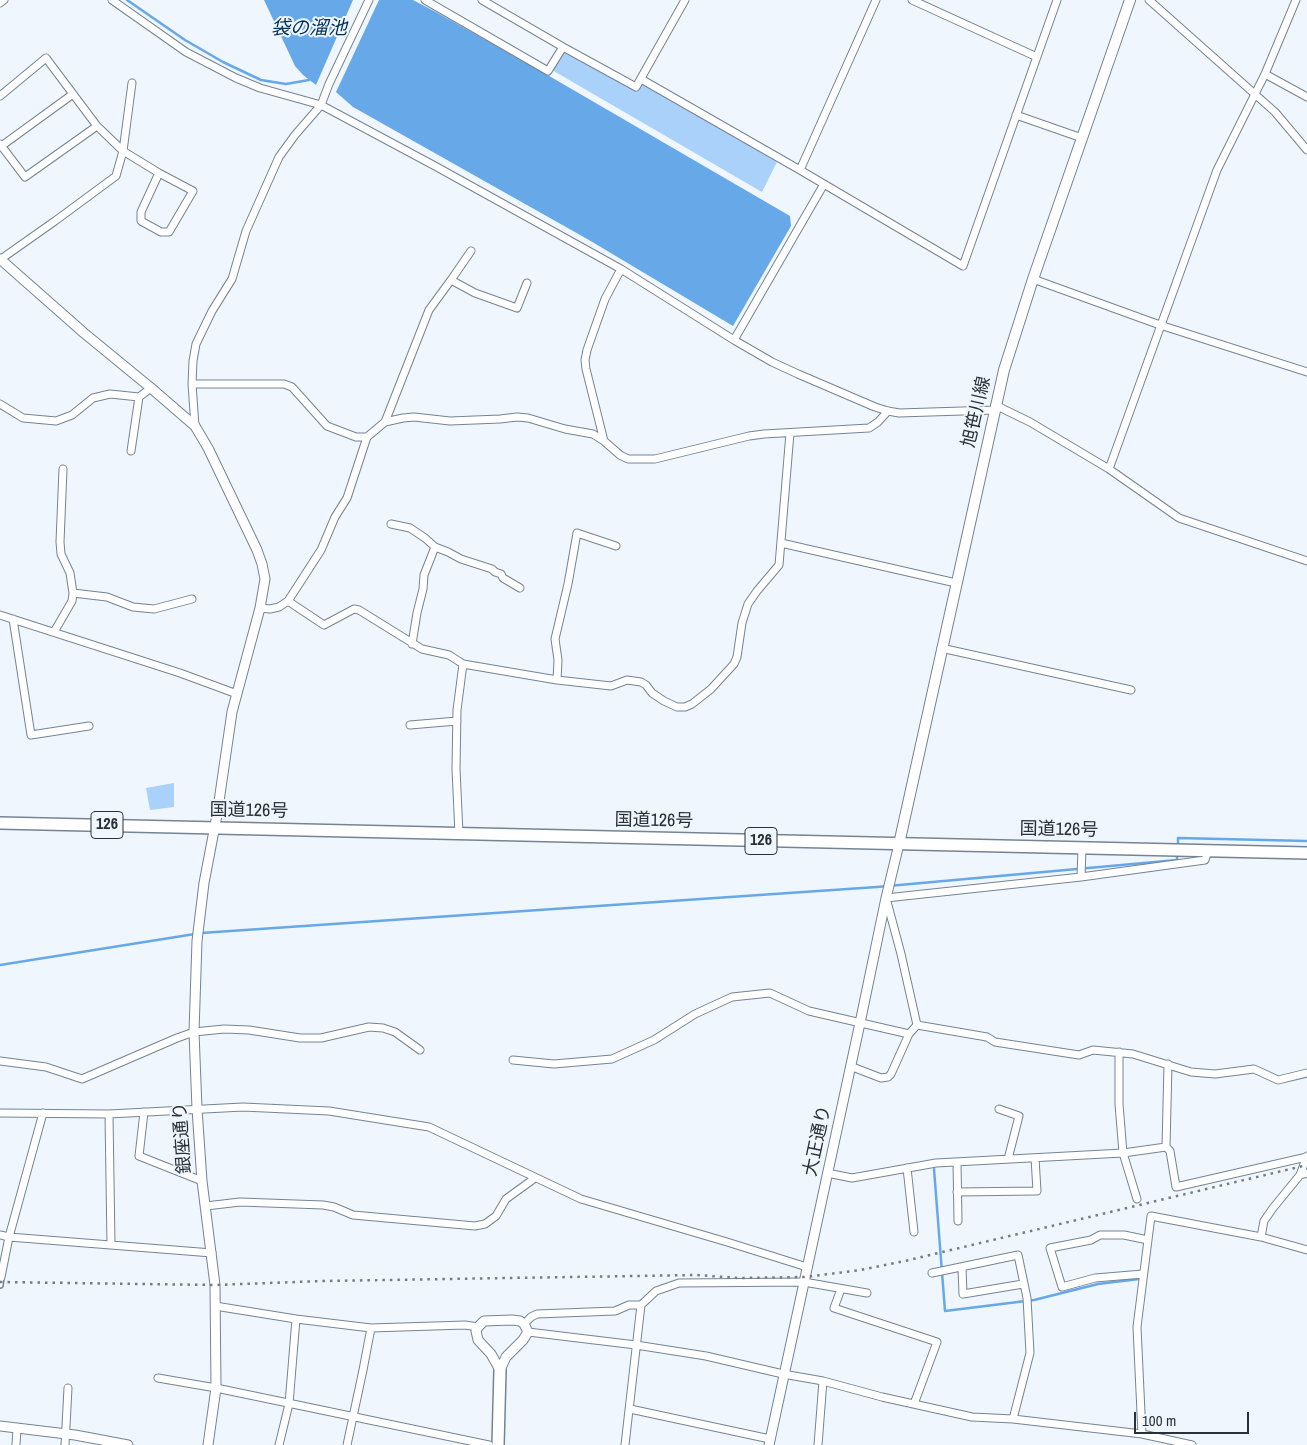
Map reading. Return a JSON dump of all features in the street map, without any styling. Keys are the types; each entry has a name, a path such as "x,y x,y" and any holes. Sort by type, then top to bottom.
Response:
{"main road":[{"name":"旭笹川線","path":"899,844 994,408 1004,370 1033,279 1130,0"},
{"name":"国道126号","path":"0,823 1307,853"},
{"path":"498,1445 500,1370"}],"street":[{"path":"0,3 4,0"},
{"path":"112,0 186,52 236,78 287,96 321,105 621,269 772,362 888,412 994,408 1030,422 1109,469 1179,518 1307,561"},
{"path":"195,426 192,384 196,344 212,312 232,280 246,231 279,157 321,105 369,0"},
{"path":"425,0 548,71 563,47"},
{"path":"482,0 636,87 685,0"},
{"path":"800,170 876,0"},
{"path":"912,0 1037,56"},
{"path":"641,79 963,266 1057,0"},
{"path":"1149,0 1255,93 1275,112 1307,150"},
{"path":"1109,469 1217,170 1265,74 1296,0"},
{"path":"0,96 46,58 97,126 123,152 193,191 169,232 162,232 141,220 141,212 159,173"},
{"path":"1265,74 1307,97"},
{"path":"0,259 56,221 116,176 123,152 132,83"},
{"path":"72,94 1,146 24,177 97,126"},
{"path":"1016,115 1082,138"},
{"path":"734,340 824,184"},
{"path":"385,422 429,310 470,251"},
{"name":"銀座通り","path":"0,259 195,426 208,448 260,557 265,579 260,608 232,712 204,883 197,939 194,1032 197,1109 202,1181 215,1285 216,1388 208,1445"},
{"path":"604,441 585,360 605,299 621,269"},
{"path":"1033,279 1160,325 1307,372"},
{"path":"451,280 475,293 517,308 527,283"},
{"path":"192,384 284,384 292,386 327,426 356,437 367,437"},
{"path":"0,404 23,418 56,421 72,415 93,398 110,394 139,397 151,388"},
{"path":"132,451 139,397"},
{"path":"260,608 270,609 288,602 321,550 347,498 367,437 385,422 414,417 450,421 528,418 565,429 589,433 604,441 620,455 628,459 655,459 748,436 869,428 888,412"},
{"path":"288,602 324,625 354,609 359,610 412,644 422,649 449,655 463,664 558,680 611,686 626,680 641,682 664,701 677,707 685,707 692,704 711,689 734,664 737,657 742,623 748,604 756,591 779,565 790,433"},
{"path":"54,632 72,601 73,593 70,573 62,554 60,542 63,469"},
{"path":"391,524 410,528 418,532 435,547 492,569 520,588"},
{"path":"558,680 555,639 568,584 577,533 616,546"},
{"path":"782,543 956,583"},
{"path":"412,644 424,575 435,547"},
{"path":"73,593 107,598 134,607 154,609 192,599"},
{"path":"0,614 180,673 237,694"},
{"path":"13,619 31,735 89,726"},
{"path":"941,648 1131,690"},
{"path":"459,834 456,769 457,721 463,664"},
{"path":"410,725 457,721"},
{"name":"大正通り","path":"769,1442 899,844"},
{"path":"1081,876 1082,848"},
{"path":"917,1025 886,898 1205,860 1208,851"},
{"path":"513,1060 554,1064 612,1059 654,1040 695,1014 732,997 770,993 810,1011 908,1034"},
{"path":"850,1066 881,1078 888,1077 908,1034 917,1025"},
{"path":"917,1025 987,1036 995,1042 1079,1055 1093,1050 1133,1054 1191,1072 1215,1074 1254,1069 1278,1080 1307,1073"},
{"path":"0,1062 46,1067 82,1079 194,1032 224,1029 249,1030 300,1038 321,1038 369,1027 383,1028 395,1032 420,1050"},
{"path":"1120,1052 1119,1104 1123,1153 1137,1199"},
{"path":"1168,1064 1166,1147 1170,1151 1176,1187 1307,1156 1303,1174 1264,1222 1261,1237"},
{"path":"0,1113 109,1114 243,1107 329,1112 429,1127 581,1199 807,1267"},
{"path":"999,1109 1019,1116 1008,1159"},
{"path":"144,1112 139,1156 202,1181"},
{"path":"0,1285 9,1237 43,1113"},
{"path":"109,1114 111,1245"},
{"path":"827,1173 852,1178 936,1163 1123,1153 1166,1147"},
{"path":"957,1192 1037,1191 1035,1158"},
{"path":"957,1162 958,1221"},
{"path":"907,1168 914,1232"},
{"path":"206,1206 240,1202 322,1205 334,1207 353,1215 475,1226 484,1224 496,1216 506,1200 536,1178"},
{"path":"1142,1434 1137,1327 1151,1216 1261,1237 1307,1250"},
{"path":"1143,1274 1095,1278 1062,1286 1050,1248 1091,1240 1100,1235 1124,1234 1148,1240"},
{"path":"0,1235 212,1253"},
{"path":"932,1274 1018,1255 1027,1298 1030,1353 1013,1419"},
{"path":"962,1268 963,1294 1023,1284"},
{"path":"500,1370 506,1357 523,1340 531,1317 537,1314 615,1312 629,1305 641,1304 656,1291 679,1283 804,1282 868,1294"},
{"path":"841,1289 834,1308 937,1342 914,1404"},
{"path":"626,1445 641,1304"},
{"path":"215,1306 370,1328 465,1324 478,1327"},
{"path":"279,1445 289,1404 296,1319"},
{"path":"500,1370 491,1354 478,1340 476,1335 478,1327 484,1321 520,1321 526,1328 706,1356 823,1381 972,1417 1013,1419 1142,1434 1192,1445"},
{"path":"347,1445 370,1328"},
{"path":"158,1378 216,1388 489,1445"},
{"path":"818,1445 823,1381"},
{"path":"65,1445 68,1388"},
{"path":"630,1409 769,1442"},
{"path":"0,1426 66,1434 128,1445"},
{"path":"16,1445 17,1428"}],"shaded area":[{"path":"564,51 637,90 642,83 777,162 762,192 552,70"},
{"path":"174,783 174,807 150,810 146,788"}],"water":[{"name":"袋の溜池","path":"264,0 353,0 316,85 295,66"},
{"path":"379,0 413,0 434,11 790,216 791,226 733,326 589,240 353,107 336,92"}],"waterway":[{"path":"127,0 185,40 223,62 261,80 286,84 309,80"},
{"path":"1178,848 1178,838 1307,841"},
{"path":"0,965 201,933 877,887 1177,860 1177,853"},
{"path":"934,1169 945,1311 1034,1300 1098,1284 1139,1279"}],"railway":[{"path":"0,1282 215,1285 323,1281 696,1275 739,1278 805,1277 861,1270 905,1261 1307,1165"}]}
